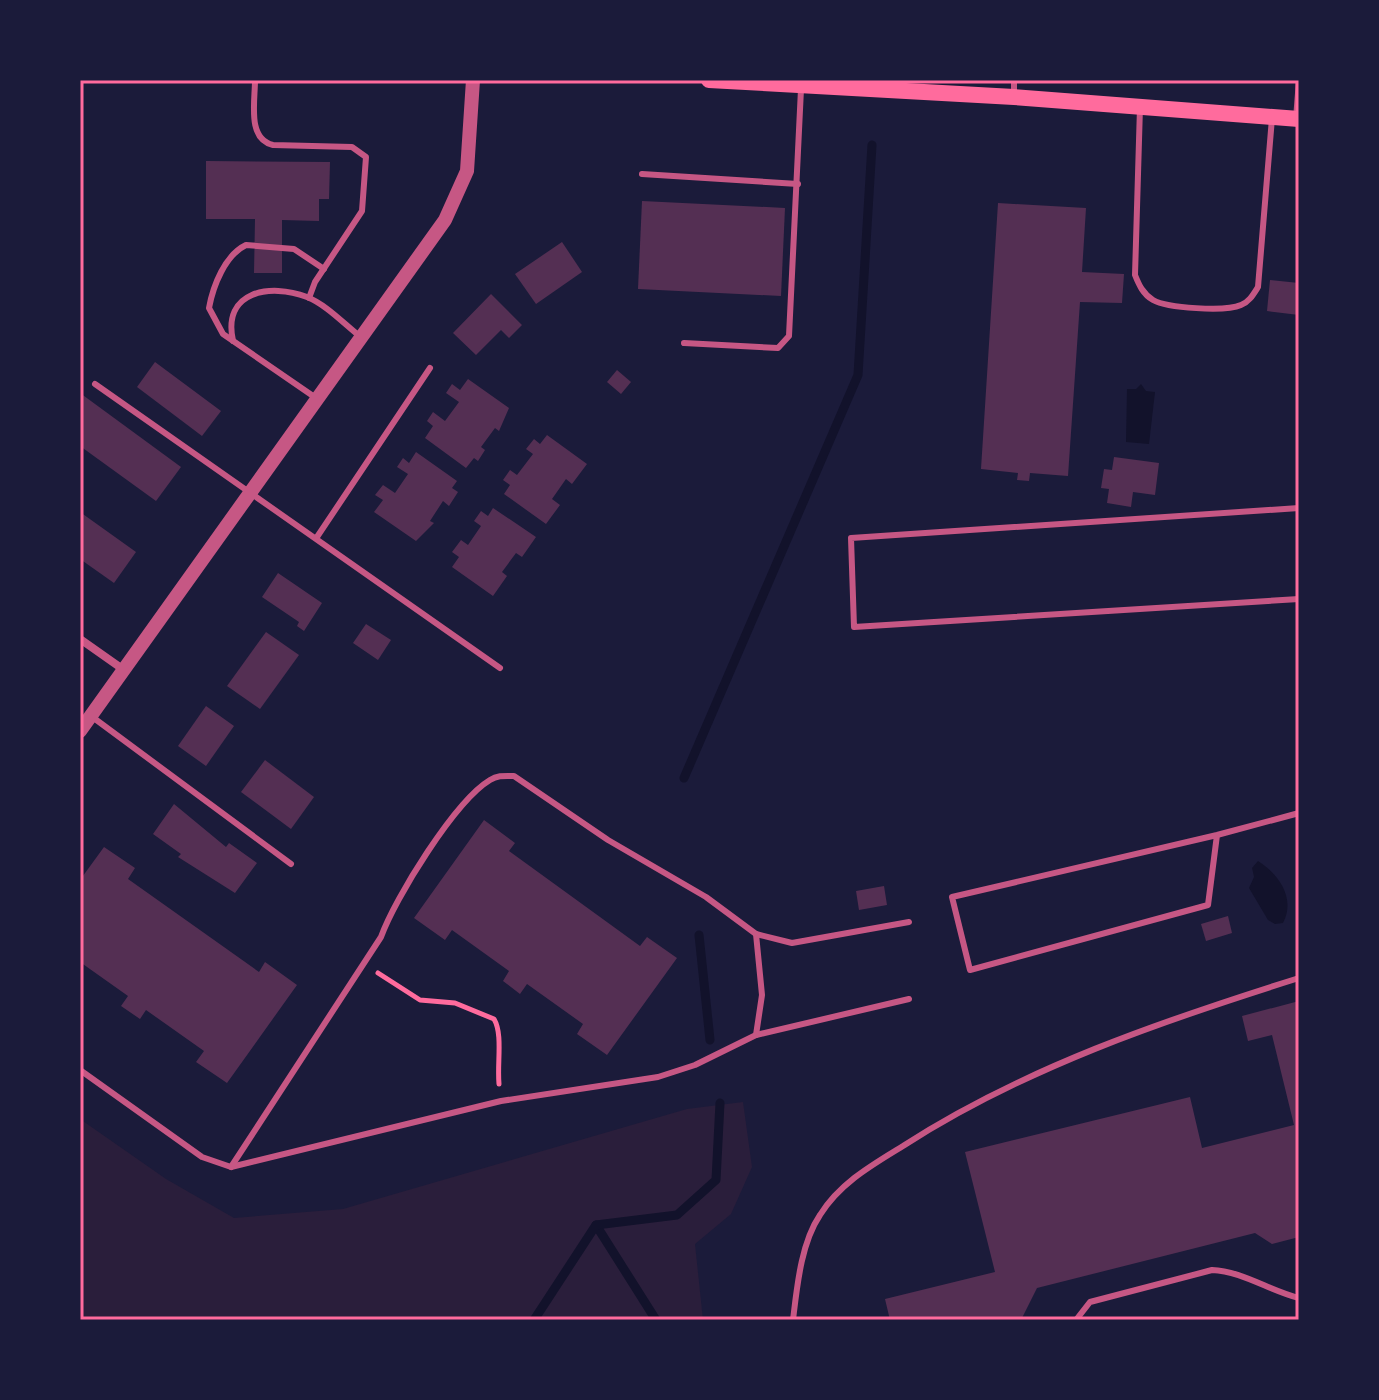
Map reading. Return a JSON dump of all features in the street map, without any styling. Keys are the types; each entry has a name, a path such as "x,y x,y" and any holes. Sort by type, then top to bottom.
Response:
{"main road":[{"path":"709,80 801,85 1014,88 1140,107 1298,119"}],"street":[{"path":"80,731 445,220 463,185 470,151 473,80"},
{"path":"80,639 124,671"}],"lane":[{"path":"255,80 256,131 264,142 352,147 366,157 362,211 309,298"},
{"path":"1298,119 1299,80"},
{"path":"684,343 778,348 789,336 801,85"},
{"path":"1140,107 1135,275 1142,291 1154,301 1169,305 1238,307 1250,300 1258,287 1272,117"},
{"path":"642,174 798,184"},
{"path":"319,400 233,342 217,326 209,308 220,276 241,247 284,246 302,253 324,269"},
{"path":"233,342 235,313 246,295 283,293 309,298 362,338"},
{"path":"317,537 430,368"},
{"path":"95,384 500,668"},
{"path":"1299,508 851,538 854,627 1299,599"},
{"path":"91,716 291,864"},
{"path":"231,1167 381,937 392,907 468,798 500,775 514,776 608,840 706,897 756,934 792,943 909,922"},
{"path":"1217,835 1208,905 970,970 952,897 1299,813"},
{"path":"756,934 762,995 756,1035"},
{"path":"793,1320 799,1276 818,1216 842,1187 869,1167 959,1111 1050,1068 1187,1014 1299,978"},
{"path":"80,1070 202,1157 231,1167 501,1101 658,1077 695,1065 756,1035 909,999"},
{"path":"1076,1320 1090,1302 1212,1270 1232,1272 1279,1293 1299,1298"}],"path":[{"path":"364,963 420,1000 455,1003 494,1019 500,1040 496,1058 501,1101"}],"shaded area":[{"path":"1141,384 1146,391 1155,392 1149,444 1126,442 1127,389 1136,389"},
{"path":"1258,861 1273,873 1283,888 1288,905 1283,923 1275,924 1268,920 1249,888 1254,877 1252,868"},
{"path":"743,1102 752,1167 731,1214 695,1244 703,1320 80,1320 80,1119 166,1179 234,1218 343,1209 687,1109"}],"building":[{"path":"206,161 330,162 329,199 319,199 319,221 282,220 282,273 254,273 255,219 206,219"},
{"path":"642,201 785,208 781,296 638,289"},
{"path":"998,203 1086,208 1082,272 1124,274 1122,303 1080,302 1068,476 1030,473 1029,481 1017,480 1018,473 981,469"},
{"path":"562,242 582,272 536,304 515,274"},
{"path":"1270,280 1299,283 1299,315 1267,311"},
{"path":"491,294 522,325 509,338 501,330 476,355 453,333"},
{"path":"155,362 221,411 202,436 137,387"},
{"path":"617,370 631,382 621,394 607,382"},
{"path":"468,379 509,408 499,431 495,428 481,447 485,450 478,461 474,458 466,468 425,438 433,426 427,421 433,412 445,421 459,402 446,393 452,384 460,390"},
{"path":"80,393 181,467 156,501 80,446"},
{"path":"547,435 587,464 572,484 566,479 552,499 560,505 546,524 504,494 510,485 503,480 510,470 517,475 533,454 526,449 534,439 540,444"},
{"path":"416,452 457,481 452,488 458,492 449,506 443,501 430,521 434,523 416,541 374,512 383,500 375,495 383,485 395,493 408,474 397,467 403,458 409,463"},
{"path":"1114,457 1159,463 1155,495 1133,492 1131,507 1107,503 1109,489 1101,488 1104,469 1112,470"},
{"path":"493,508 536,537 522,557 516,553 502,572 507,576 493,596 452,567 459,557 452,552 461,540 468,545 481,526 474,521 481,511 488,516"},
{"path":"80,512 136,552 114,583 80,559"},
{"path":"278,573 322,603 304,631 297,626 299,622 262,597"},
{"path":"366,624 391,640 378,660 353,643"},
{"path":"266,632 299,655 260,709 227,686"},
{"path":"206,706 234,726 206,766 178,746"},
{"path":"265,760 314,797 291,829 241,792"},
{"path":"174,804 226,847 229,843 257,863 235,893 178,857 181,854 153,834"},
{"path":"484,820 515,843 509,851 640,946 647,937 677,958 607,1055 577,1034 583,1024 527,984 520,994 503,981 509,971 452,930 445,940 414,918"},
{"path":"104,847 135,868 128,879 259,972 265,962 297,985 227,1083 196,1062 204,1051 146,1010 140,1019 121,1006 128,996 80,962 80,880"},
{"path":"884,886 887,905 859,910 856,891"},
{"path":"1228,916 1232,933 1206,941 1201,924"},
{"path":"1299,1001 1299,1237 1272,1244 1255,1233 1037,1288 1021,1320 890,1320 885,1299 995,1272 965,1152 1190,1097 1202,1148 1294,1125 1272,1035 1248,1041 1242,1016"}],"waterway":[{"path":"684,778 858,375 872,145"},
{"path":"699,935 710,1040"},
{"path":"534,1320 596,1225 677,1215 716,1180 720,1103"},
{"path":"596,1225 656,1320"}]}
